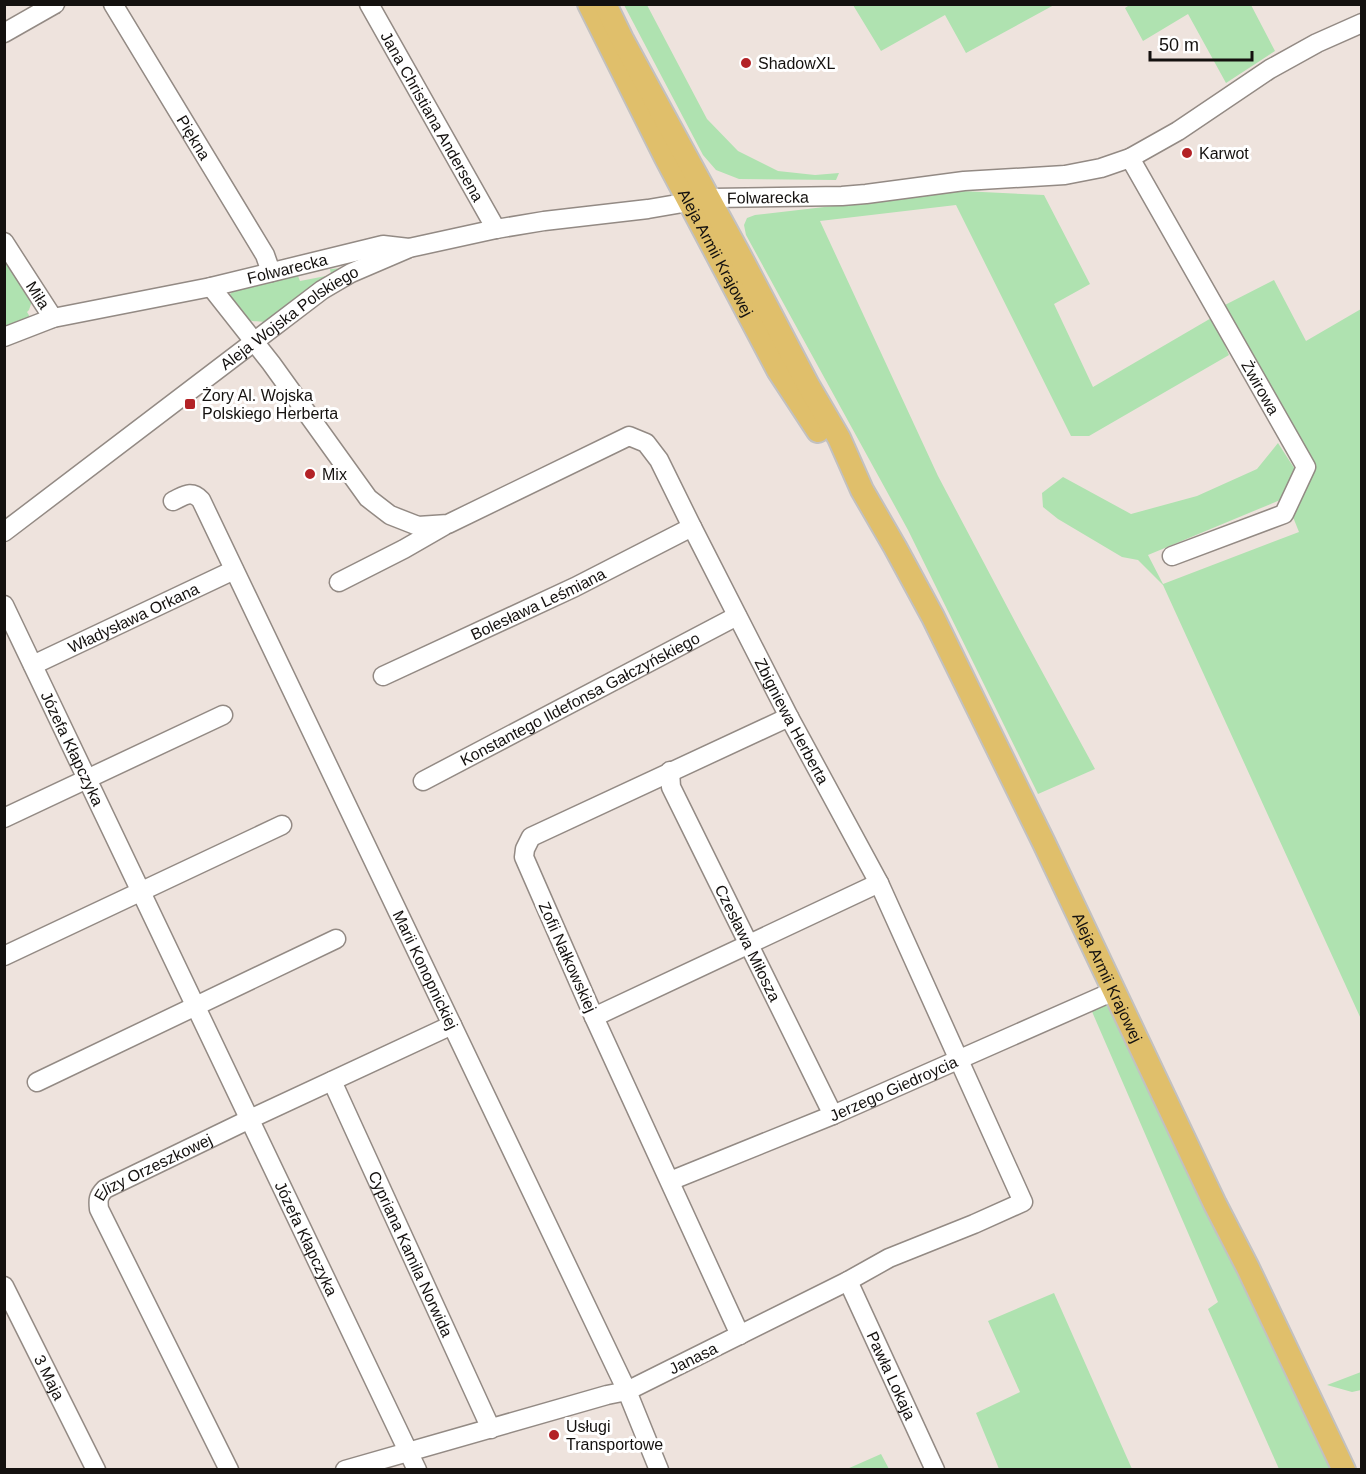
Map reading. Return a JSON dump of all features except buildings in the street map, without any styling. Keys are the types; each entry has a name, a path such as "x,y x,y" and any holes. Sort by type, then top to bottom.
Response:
{"main road":[{"name":"Aleja Armii Krajowej","path":"589,4 636,99 699,200 839,438 862,490 933,617 1044,843 1344,1470"},
{"name":"Aleja Armii Krajowej","path":"605,4 699,200"}],"street":[{"path":"4,33 55,4"},
{"name":"Piękna","path":"113,4 265,255 271,272"},
{"name":"Jana Christiana Andersena","path":"369,4 496,229"},
{"name":"Folwarecka","path":"4,337 53,318 211,287 383,245 410,248 544,221 699,200 842,196 964,181 1065,175 1101,168 1130,158 1178,131 1270,69 1317,43 1362,23"},
{"name":"Żwirowa","path":"1130,158 1306,467 1284,514 1172,556"},
{"name":"Miła","path":"4,242 53,318"},
{"name":"Aleja Wojska Polskiego","path":"4,532 322,290 351,273 410,248"},
{"path":"351,273 360,257 360,251"},
{"name":"Zbigniewa Herberta","path":"211,287 368,498 390,515 418,526 448,524"},
{"name":"Zbigniewa Herberta","path":"339,582 448,524 629,436 646,443 659,460 789,717 879,883 1023,1202"},
{"name":"Marii Konopnickiej","path":"173,501 190,494 196,495 201,500 627,1391 659,1470"},
{"name":"Bolesława Leśmiana","path":"383,676 575,587 692,527"},
{"name":"Władysława Orkana","path":"33,665 234,570"},
{"name":"Józefa Kłapczyka","path":"4,605 417,1470"},
{"name":"Konstantego Ildefonsa Gałczyńskiego","path":"423,780 737,616"},
{"path":"4,818 223,715"},
{"name":"Zofii Nałkowskiej","path":"740,1335 594,1017 524,857 531,837 789,717"},
{"name":"Czesława Miłosza","path":"670,771 671,788 833,1115"},
{"path":"4,956 282,825"},
{"path":"594,1017 879,883"},
{"path":"37,1082 336,939"},
{"name":"Jerzego Giedroycia","path":"670,1181 833,1115 1114,991"},
{"name":"Elizy Orzeszkowej","path":"229,1470 99,1209 100,1194 105,1189 250,1119 452,1025"},
{"name":"Cypriana Kamila Norwida","path":"332,1081 491,1429"},
{"name":"Janasa","path":"345,1470 627,1391 848,1281 889,1258 1023,1202"},
{"name":"Pawła Lokaja","path":"848,1281 935,1470"},
{"name":"3 Maja","path":"4,1286 96,1470"}],"green space":[{"path":"1131,4 1251,5 1275,51 1226,83 1188,14 1143,41 1125,8"},
{"path":"624,5 647,5 707,119 738,151 778,171 815,175 839,173 836,180 739,179 716,170 703,155"},
{"path":"853,5 1054,5 966,53 945,15 881,51"},
{"path":"962,191 1044,195 1090,284 1054,304 1093,387 1213,317 1229,355 1089,436 1071,436 956,205 820,221 938,476 1095,769 1038,794 908,530 746,235 744,225 747,218 755,215"},
{"path":"4,252 32,301 27,312 30,317 5,328"},
{"path":"345,268 265,322 251,321 243,316 230,294 233,291 298,276 300,281 331,275 330,269"},
{"path":"1274,280 1306,341 1361,309 1361,1019 1163,585 1138,560 1122,557 1058,519 1043,507 1042,493 1063,477 1131,514 1197,496 1257,469 1278,443 1298,474 1285,498 1148,555 1163,584 1299,532 1291,512 1314,467 1221,307"},
{"path":"1113,1003 1331,1469 1279,1469 1208,1309 1218,1302 1090,1007"},
{"path":"1054,1293 1132,1469 999,1469 976,1413 1020,1392 988,1321"},
{"path":"1361,1372 1361,1390 1352,1392 1327,1385"},
{"path":"881,1454 889,1469 847,1469"}],"place":[{"name":"ShadowXL","path":"746,63"},
{"name":"Karwot","path":"1187,153"},
{"name":"Żory Al. Wojska Polskiego Herberta","path":"190,404"},
{"name":"Mix","path":"310,474"},
{"name":"Usługi Transportowe","path":"554,1435"}]}
